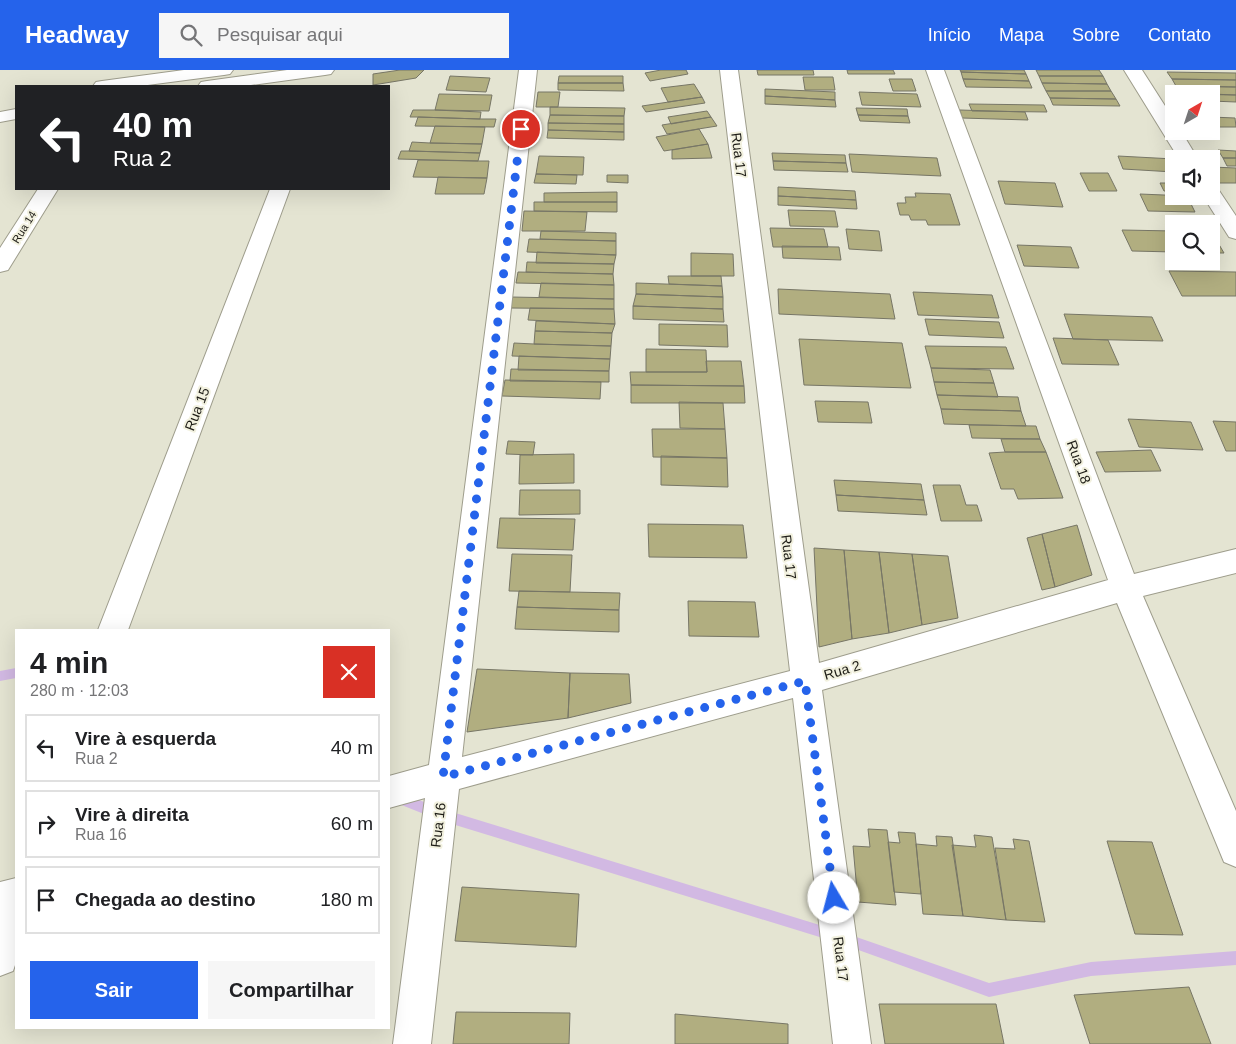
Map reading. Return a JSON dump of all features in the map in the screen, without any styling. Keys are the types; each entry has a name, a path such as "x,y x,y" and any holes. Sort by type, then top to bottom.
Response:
{"street":[{"path":"109,85 120,70"},
{"path":"115,85 224,70"},
{"path":"214,85 325,70 319,85"},
{"name":"Rua 16","path":"412,1044 528,70"},
{"name":"Rua 17","path":"729,70 852,1044"},
{"name":"Rua 18","path":"935,70 1125,588 1236,850"},
{"path":"1133,70 1183,150"},
{"path":"0,101 15,99"},
{"path":"0,117 15,114"},
{"name":"Rua 14","path":"0,265 47,190"},
{"name":"Rua 15","path":"113,629 280,190"},
{"path":"1219,205 1236,232"},
{"name":"Rua 2","path":"390,792 805,681 1125,588 1236,561"},
{"path":"0,899 15,895"},
{"path":"0,958 15,918"}],"building":[{"path":"400,70 424,70 416,78 373,85 373,74"},
{"path":"661,70 686,70 688,74 650,81 645,73"},
{"path":"757,70 813,70 814,75 758,75"},
{"path":"847,70 893,70 895,74 848,74"},
{"path":"960,70 1024,70 1026,74 961,72"},
{"path":"1036,70 1099,70 1103,76 1039,76"},
{"path":"961,72 1026,74 1029,81 963,79"},
{"path":"1167,72 1236,73 1236,80 1172,79"},
{"path":"450,76 490,78 486,92 446,90"},
{"path":"559,76 623,76 623,83 558,83"},
{"path":"1039,76 1103,76 1107,84 1042,83"},
{"path":"803,77 833,77 835,90 805,90"},
{"path":"889,79 912,79 916,91 893,91"},
{"path":"963,79 1029,81 1032,88 966,87"},
{"path":"1172,79 1236,80 1236,87 1175,85"},
{"path":"558,83 623,83 624,91 558,90"},
{"path":"1042,83 1107,84 1111,91 1046,91"},
{"path":"694,84 702,97 668,102 661,88"},
{"path":"1220,87 1236,87 1236,95 1220,95"},
{"path":"765,89 835,92 835,100 765,96"},
{"path":"1046,91 1111,91 1116,99 1050,98"},
{"path":"538,92 560,92 558,107 536,107"},
{"path":"859,92 917,94 921,107 862,105"},
{"path":"439,94 492,95 489,111 435,110"},
{"path":"1220,94 1236,95 1236,102 1220,101"},
{"path":"765,96 835,100 836,107 765,104"},
{"path":"702,97 705,103 646,112 642,106"},
{"path":"1050,98 1116,99 1120,106 1053,105"},
{"path":"969,104 1044,105 1047,112 972,111"},
{"path":"550,107 625,108 624,116 550,115"},
{"path":"856,108 907,109 908,116 858,115"},
{"path":"413,110 481,112 480,119 410,117"},
{"path":"960,110 1025,112 1028,120 962,118"},
{"path":"707,111 711,117 671,124 668,117"},
{"path":"550,115 624,116 624,124 548,123"},
{"path":"858,115 908,116 910,123 860,121"},
{"path":"418,117 496,119 494,127 415,126"},
{"path":"711,117 717,126 667,134 662,125"},
{"path":"1220,117 1235,118 1236,127 1220,127"},
{"path":"548,123 624,124 624,132 548,130"},
{"path":"435,126 485,127 482,144 430,143"},
{"path":"699,129 708,144 664,151 656,137"},
{"path":"548,130 624,132 624,140 547,138"},
{"path":"412,142 482,144 480,153 409,151"},
{"path":"708,144 712,158 672,159 672,150"},
{"path":"1220,150 1236,151 1236,158 1223,158"},
{"path":"401,151 480,153 478,161 398,159"},
{"path":"772,153 845,155 846,163 773,161"},
{"path":"849,154 937,158 941,176 852,172"},
{"path":"539,156 584,157 583,175 536,174"},
{"path":"1118,156 1165,159 1165,171 1123,169"},
{"path":"1223,158 1236,158 1236,166 1227,166"},
{"path":"418,160 489,161 487,178 413,177"},
{"path":"773,161 846,163 848,172 774,170"},
{"path":"1220,167 1236,168 1236,183 1220,183"},
{"path":"1080,173 1108,173 1117,191 1089,191"},
{"path":"536,174 577,175 576,184 534,183"},
{"path":"607,175 628,175 628,183 607,182"},
{"path":"438,177 487,178 484,194 435,194"},
{"path":"998,181 1055,183 1063,207 1005,204"},
{"path":"1160,183 1165,183 1164,191"},
{"path":"778,187 855,191 856,200 778,196"},
{"path":"617,192 617,202 544,202 544,193"},
{"path":"915,193 950,194 960,225 928,225 926,220 911,220 909,215 900,215 897,203 906,203 905,197 916,197"},
{"path":"1140,194 1165,195 1165,205 1192,205 1195,212 1148,211"},
{"path":"778,196 856,200 857,209 778,205"},
{"path":"534,202 617,202 617,212 534,211"},
{"path":"788,210 835,211 838,227 790,226"},
{"path":"524,211 587,212 585,231 522,231"},
{"path":"770,228 824,229 828,247 773,247"},
{"path":"846,229 879,231 882,251 849,249"},
{"path":"1122,230 1165,231 1165,252 1132,251"},
{"path":"541,231 616,233 616,241 540,239"},
{"path":"529,239 616,241 616,255 527,252"},
{"path":"1017,245 1071,247 1079,268 1024,266"},
{"path":"782,246 839,247 841,260 783,258"},
{"path":"537,252 616,255 614,264 536,263"},
{"path":"691,253 733,254 734,276 691,276"},
{"path":"527,262 614,264 613,274 526,272"},
{"path":"1169,271 1236,272 1236,296 1182,296"},
{"path":"518,272 613,274 614,285 516,283"},
{"path":"668,276 721,276 722,286 669,284"},
{"path":"541,283 614,285 614,299 539,297"},
{"path":"636,283 722,286 723,297 636,294"},
{"path":"778,289 890,294 895,319 779,314"},
{"path":"913,292 992,295 999,318 918,315"},
{"path":"636,294 723,297 723,309 633,306"},
{"path":"511,297 614,299 614,309 510,308"},
{"path":"633,306 723,309 724,322 633,319"},
{"path":"530,308 614,309 615,324 528,320"},
{"path":"1064,314 1152,317 1163,341 1073,339"},
{"path":"925,319 999,322 1004,338 929,335"},
{"path":"536,321 615,324 612,333 535,331"},
{"path":"659,324 727,325 728,347 659,345"},
{"path":"535,331 612,333 611,346 534,344"},
{"path":"1053,338 1108,340 1119,365 1062,364"},
{"path":"799,339 902,343 911,388 804,385"},
{"path":"514,343 611,346 610,359 512,356"},
{"path":"925,346 1006,347 1014,369 931,368"},
{"path":"646,349 706,350 707,372 646,372"},
{"path":"519,356 610,359 609,371 518,370"},
{"path":"706,361 741,361 744,386 631,385 630,372 707,372"},
{"path":"931,368 990,370 994,383 934,382"},
{"path":"511,369 609,371 609,382 510,381"},
{"path":"505,380 601,382 600,399 502,396"},
{"path":"934,382 994,383 998,397 937,395"},
{"path":"631,385 744,386 745,403 631,403"},
{"path":"937,395 1018,397 1021,411 941,409"},
{"path":"815,401 868,402 872,423 818,422"},
{"path":"679,402 723,403 725,429 680,428"},
{"path":"941,409 1021,411 1026,426 944,424"},
{"path":"1128,419 1191,422 1203,450 1139,447"},
{"path":"1213,421 1236,422 1236,451 1226,451"},
{"path":"969,425 1036,426 1040,439 972,438"},
{"path":"652,429 725,429 727,458 653,457"},
{"path":"1001,439 1040,439 1046,452 1005,452"},
{"path":"508,441 535,442 533,455 506,454"},
{"path":"1151,450 1161,471 1105,472 1096,452"},
{"path":"1046,452 1063,498 1018,499 1014,489 1001,489 989,453"},
{"path":"574,454 574,483 519,484 520,455"},
{"path":"661,456 727,458 728,487 661,485"},
{"path":"834,480 921,484 924,500 836,495"},
{"path":"933,485 960,485 966,505 977,505 982,521 941,521"},
{"path":"520,490 580,490 580,514 519,515"},
{"path":"836,495 924,500 927,515 838,511"},
{"path":"500,518 575,519 573,550 497,548"},
{"path":"648,524 743,525 747,558 649,557"},
{"path":"1077,525 1092,575 1055,587 1042,534"},
{"path":"1042,534 1055,587 1042,590 1027,538"},
{"path":"814,548 844,550 852,639 819,647"},
{"path":"844,550 879,552 889,633 852,639"},
{"path":"879,552 912,554 922,625 889,633"},
{"path":"512,554 572,555 570,592 509,591"},
{"path":"912,554 948,556 958,618 922,625"},
{"path":"519,591 620,593 619,610 517,607"},
{"path":"688,601 755,602 759,637 689,636"},
{"path":"517,607 619,610 619,632 515,629"},
{"path":"477,669 570,673 568,718 467,732"},
{"path":"570,673 629,674 631,703 568,718"},
{"path":"868,829 887,830 896,905 858,902 853,846 870,847"},
{"path":"898,832 915,833 921,894 894,892 888,842 900,843"},
{"path":"974,835 992,837 1006,920 963,916 952,845 976,847"},
{"path":"936,836 952,837 963,916 923,914 916,844 937,846"},
{"path":"1013,839 1029,841 1045,922 1006,920 995,848 1015,849"},
{"path":"1107,841 1152,842 1183,935 1135,934"},
{"path":"462,887 579,894 576,947 455,941"},
{"path":"1189,987 1211,1044 1090,1044 1074,995"},
{"path":"879,1004 996,1004 1004,1044 885,1044"},
{"path":"456,1012 570,1013 569,1044 453,1044"},
{"path":"675,1014 788,1024 788,1044 675,1044"}],"waterway":[{"path":"0,676 15,673"},
{"path":"390,794 439,814 839,937 989,990 1091,969 1236,958"}],"route":[{"path":"521,129 443,777 805,681 834,898"}]}
